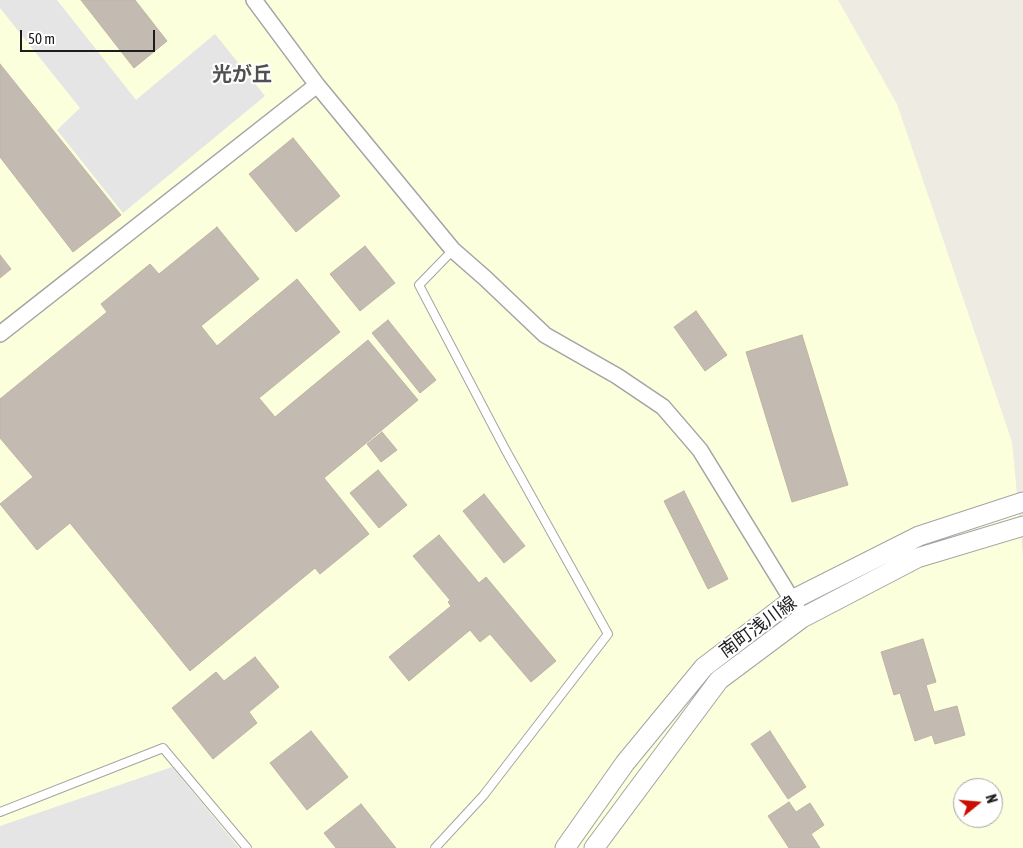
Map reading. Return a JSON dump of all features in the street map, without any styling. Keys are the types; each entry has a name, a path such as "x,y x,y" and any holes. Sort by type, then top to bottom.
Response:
{"street":[{"path":"254,0 317,85 453,250 545,334 617,376 664,407 700,450 802,618"},
{"path":"0,334 317,85"},
{"name":"南町浅川線","path":"565,848 625,763 704,667 792,600 919,536 1023,502"},
{"name":"南町浅川線","path":"594,848 719,680 802,618 917,558 1023,526"}],"lane":[{"path":"435,848 483,796 608,634 505,449 419,285 453,250"},
{"path":"0,812 163,748 246,848"}],"shaded area":[{"path":"0,0 838,0 897,104 1012,442 1023,557 1023,848 0,848"},
{"path":"0,0 57,0 136,100 215,34 265,96 123,213 57,130 80,108 0,8"},
{"path":"172,767 239,848 0,848 0,826"}],"building":[{"path":"81,0 135,0 167,41 134,68"},
{"path":"0,64 121,215 73,252 0,157"},
{"path":"293,138 340,196 296,232 249,174"},
{"path":"217,227 259,279 201,326 217,346 297,279 340,332 259,398 275,417 368,340 418,400 324,478 369,534 320,574 315,568 190,671 70,523 37,550 0,504 33,477 0,438 0,399 107,312 101,304 150,264 159,274"},
{"path":"365,246 395,283 360,311 330,274"},
{"path":"0,255 11,269 0,278"},
{"path":"696,311 727,355 705,371 674,327"},
{"path":"388,320 436,380 420,393 372,333"},
{"path":"802,335 848,485 792,502 746,352"},
{"path":"382,432 397,450 381,462 367,444"},
{"path":"378,470 407,505 379,528 350,493"},
{"path":"684,491 728,579 708,589 664,501"},
{"path":"484,494 525,546 504,563 463,511"},
{"path":"439,535 479,583 486,577 556,661 531,682 490,634 480,642 470,630 409,681 389,657 451,606 448,602 450,600 413,556"},
{"path":"923,639 936,682 926,685 934,712 957,706 965,735 935,744 932,735 915,741 900,693 894,695 881,652"},
{"path":"255,657 279,687 249,712 257,723 213,759 172,708 216,672 224,681"},
{"path":"311,731 348,777 307,810 270,763"},
{"path":"770,731 806,787 788,799 751,744"},
{"path":"789,802 796,812 810,803 824,825 811,834 820,848 789,848 768,816"},
{"path":"361,804 396,848 336,848 324,833"}],"district":[{"name":"光が丘","path":"242,75"}]}
